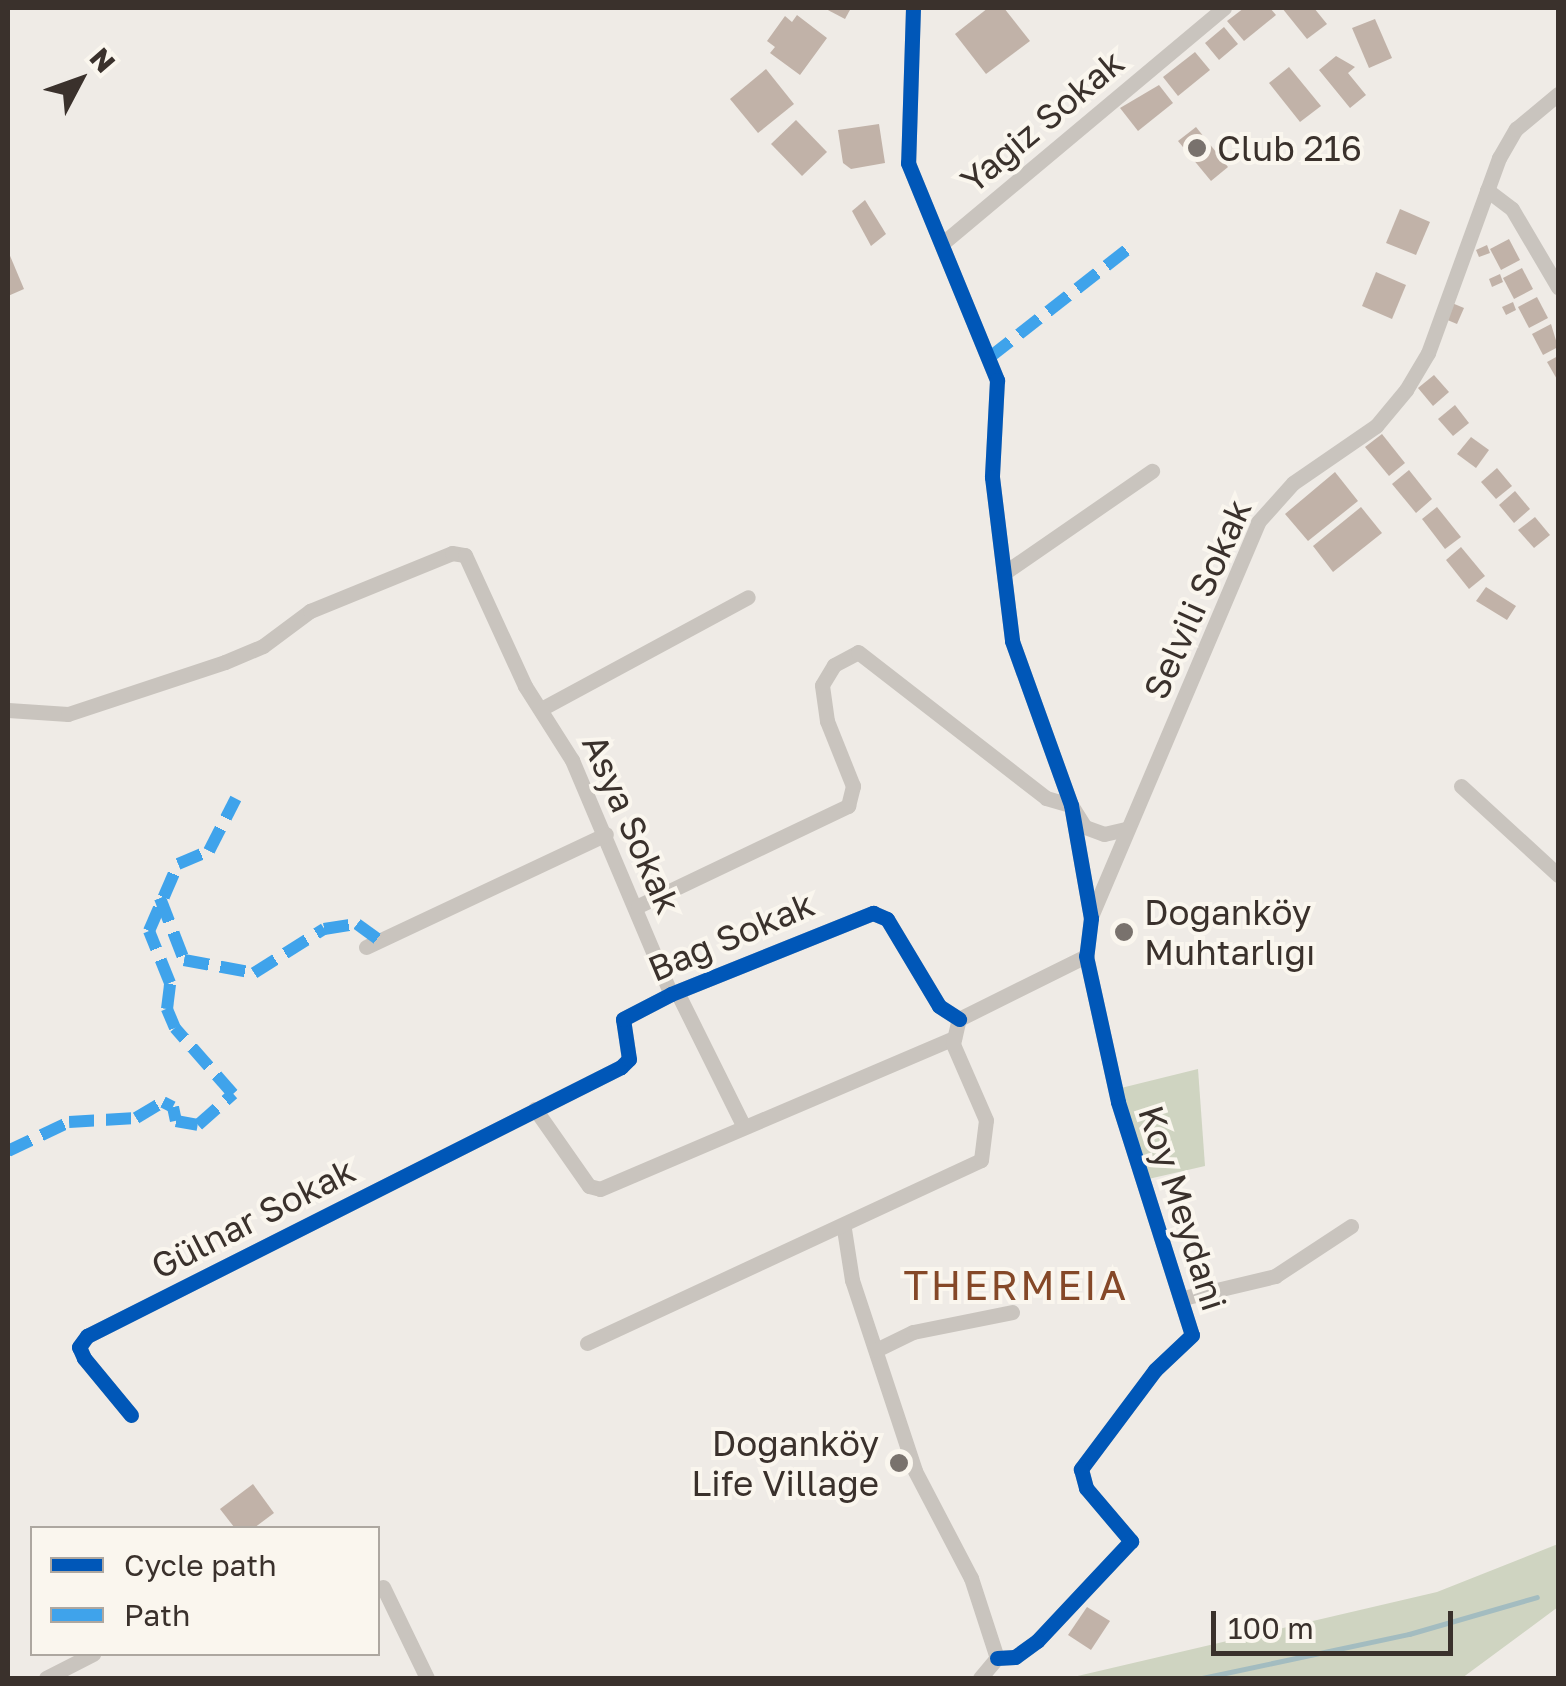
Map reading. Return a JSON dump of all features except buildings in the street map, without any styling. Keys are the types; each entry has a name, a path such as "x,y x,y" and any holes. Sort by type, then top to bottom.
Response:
{"street":[{"path":"913,8 908,163 944,242 997,380 992,476 1012,641 1071,805 1091,918"},
{"name":"Yağiz Sokak","path":"944,242 1224,8"},
{"name":"Selvili Sokak","path":"1091,918 1258,522 1293,484 1376,426 1406,390 1428,353 1487,190 1516,130 1558,94"},
{"path":"1487,190 1521,221 1558,287"},
{"path":"1004,574 1152,471"},
{"name":"Asya Sokak","path":"8,710 68,714 225,662 264,646 310,611 452,553 465,555 525,686 541,708 606,834 674,993 743,1124"},
{"path":"541,708 748,597"},
{"path":"638,906 848,806 853,786 827,721 822,685 834,665 858,652 1046,798 1071,805 1085,827 1104,834 1126,829"},
{"path":"1461,786 1558,876"},
{"path":"366,947 606,834"},
{"name":"Bağ Sokak","path":"535,1109 622,1067 629,1058 622,1019 674,993 873,913 887,919 938,1006 959,1020"},
{"name":"Koy Meydani","path":"997,1658 1015,1657 1038,1641 1131,1541 1086,1488 1081,1469 1154,1370 1192,1334 1183,1298 1128,1147 1086,956 1091,918"},
{"path":"844,1230 981,1160 986,1120 954,1038 959,1020 1086,956"},
{"path":"535,1109 589,1186 600,1190 743,1124 954,1038"},
{"name":"Gülnar Sokak","path":"131,1415 84,1358 79,1347 87,1336 535,1109"},
{"path":"587,1343 837,1223 844,1230 876,1350 915,1471 966,1567 997,1658 980,1678"},
{"path":"1183,1298 1274,1276 1351,1226"},
{"path":"876,1350 914,1332 1012,1312"},
{"path":"383,1588 427,1678"},
{"path":"46,1678 88,1656"}],"green space":[{"path":"1198,1069 1205,1166 1144,1180 1121,1088"},
{"path":"1558,1544 1558,1607 1462,1678 1069,1678 1437,1592"}],"waterway":[{"path":"1202,1678 1409,1634 1537,1597"}],"marked path":[{"path":"990,357 1133,245"},
{"path":"8,1151 69,1122 136,1118 163,1102 173,1107 176,1121 198,1125 233,1094 175,1028 167,1009 170,983 149,931 178,864 209,851 236,798"},
{"path":"160,898 184,960 254,973 324,929 357,924 379,940"}],"cycle path":[{"path":"913,8 908,163 997,380 992,477 1012,641 1071,805 1091,918 1086,956 1118,1102 1192,1335 1155,1370 1081,1469 1086,1488 1131,1541 1037,1641 1015,1657 997,1658"},
{"path":"131,1415 84,1358 79,1347 87,1336 621,1067 629,1059 623,1019 671,994 873,913 887,919 939,1006 959,1019"}],"place":[{"name":"Club 216","path":"1197,148"},
{"name":"Doğanköy Muhtarlığı","path":"1124,932"},
{"name":"Doğanköy Life Village","path":"899,1463"}],"district":[{"name":"THERMEIA","path":"1016,1285"}]}
